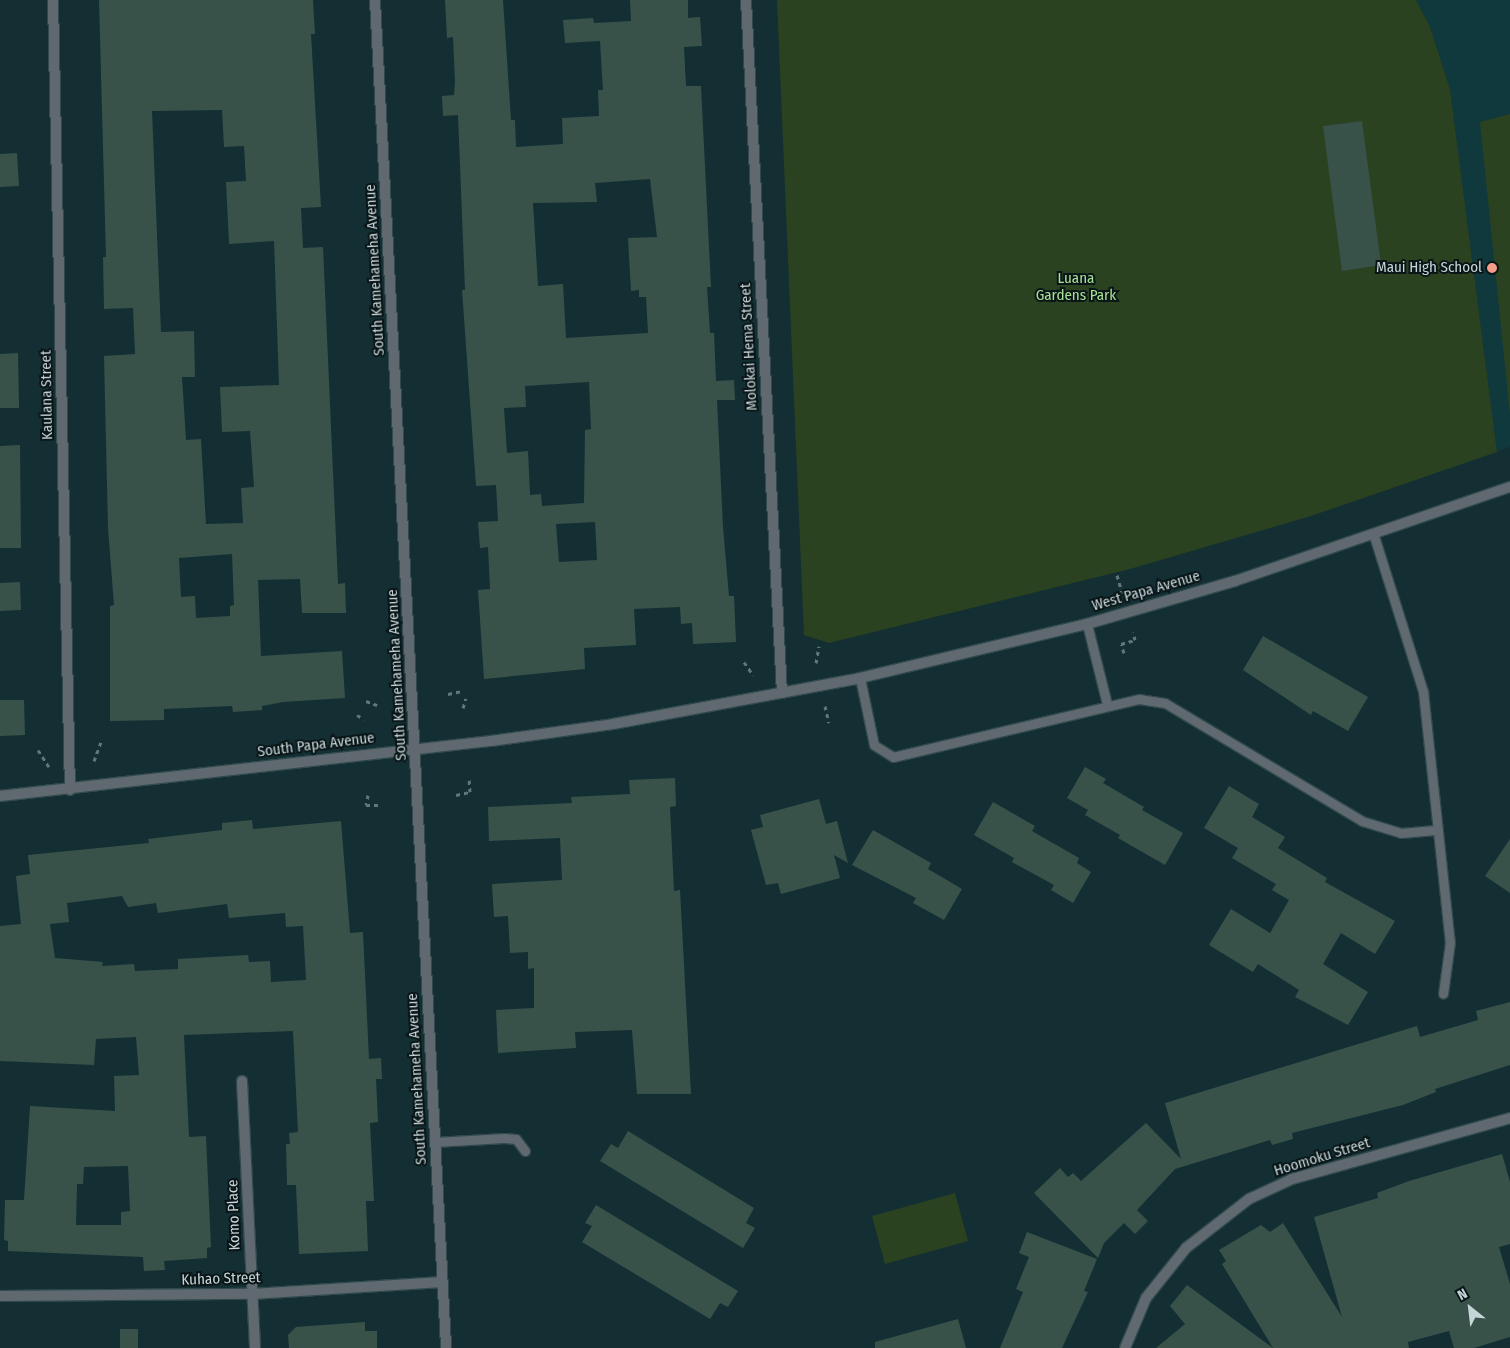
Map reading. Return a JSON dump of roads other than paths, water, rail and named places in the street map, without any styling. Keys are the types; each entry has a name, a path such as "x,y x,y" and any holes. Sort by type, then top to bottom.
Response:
{"street":[{"name":"Kaulana Street","path":"53,0 70,790"},
{"name":"South Kamehameha Avenue","path":"375,0 416,748 446,1348"},
{"name":"Molokai Hema Street","path":"746,0 782,693"},
{"name":"West Papa Avenue","path":"782,693 860,678 1087,624 1374,536 1510,487"},
{"name":"South Papa Avenue","path":"0,796 70,790 613,724 782,693"},
{"name":"Komo Place","path":"242,1081 255,1348"},
{"name":"Hoomoku Street","path":"1125,1348 1146,1298 1186,1248 1249,1200 1292,1179 1510,1118"},
{"name":"Kuhao Street","path":"0,1296 252,1294 443,1282"}],"lane":[{"path":"1374,536 1422,691 1450,942 1443,994"},
{"path":"1087,624 1107,704"},
{"path":"860,678 874,745 893,757 1107,704 1139,699 1165,703 1362,821 1401,832 1438,830"},
{"path":"435,1142 516,1139 525,1151"}],"place":[{"name":"Maui High School","path":"1492,268"}],"park label":[{"name":"Luana Gardens Park","path":"1076,286"}]}
